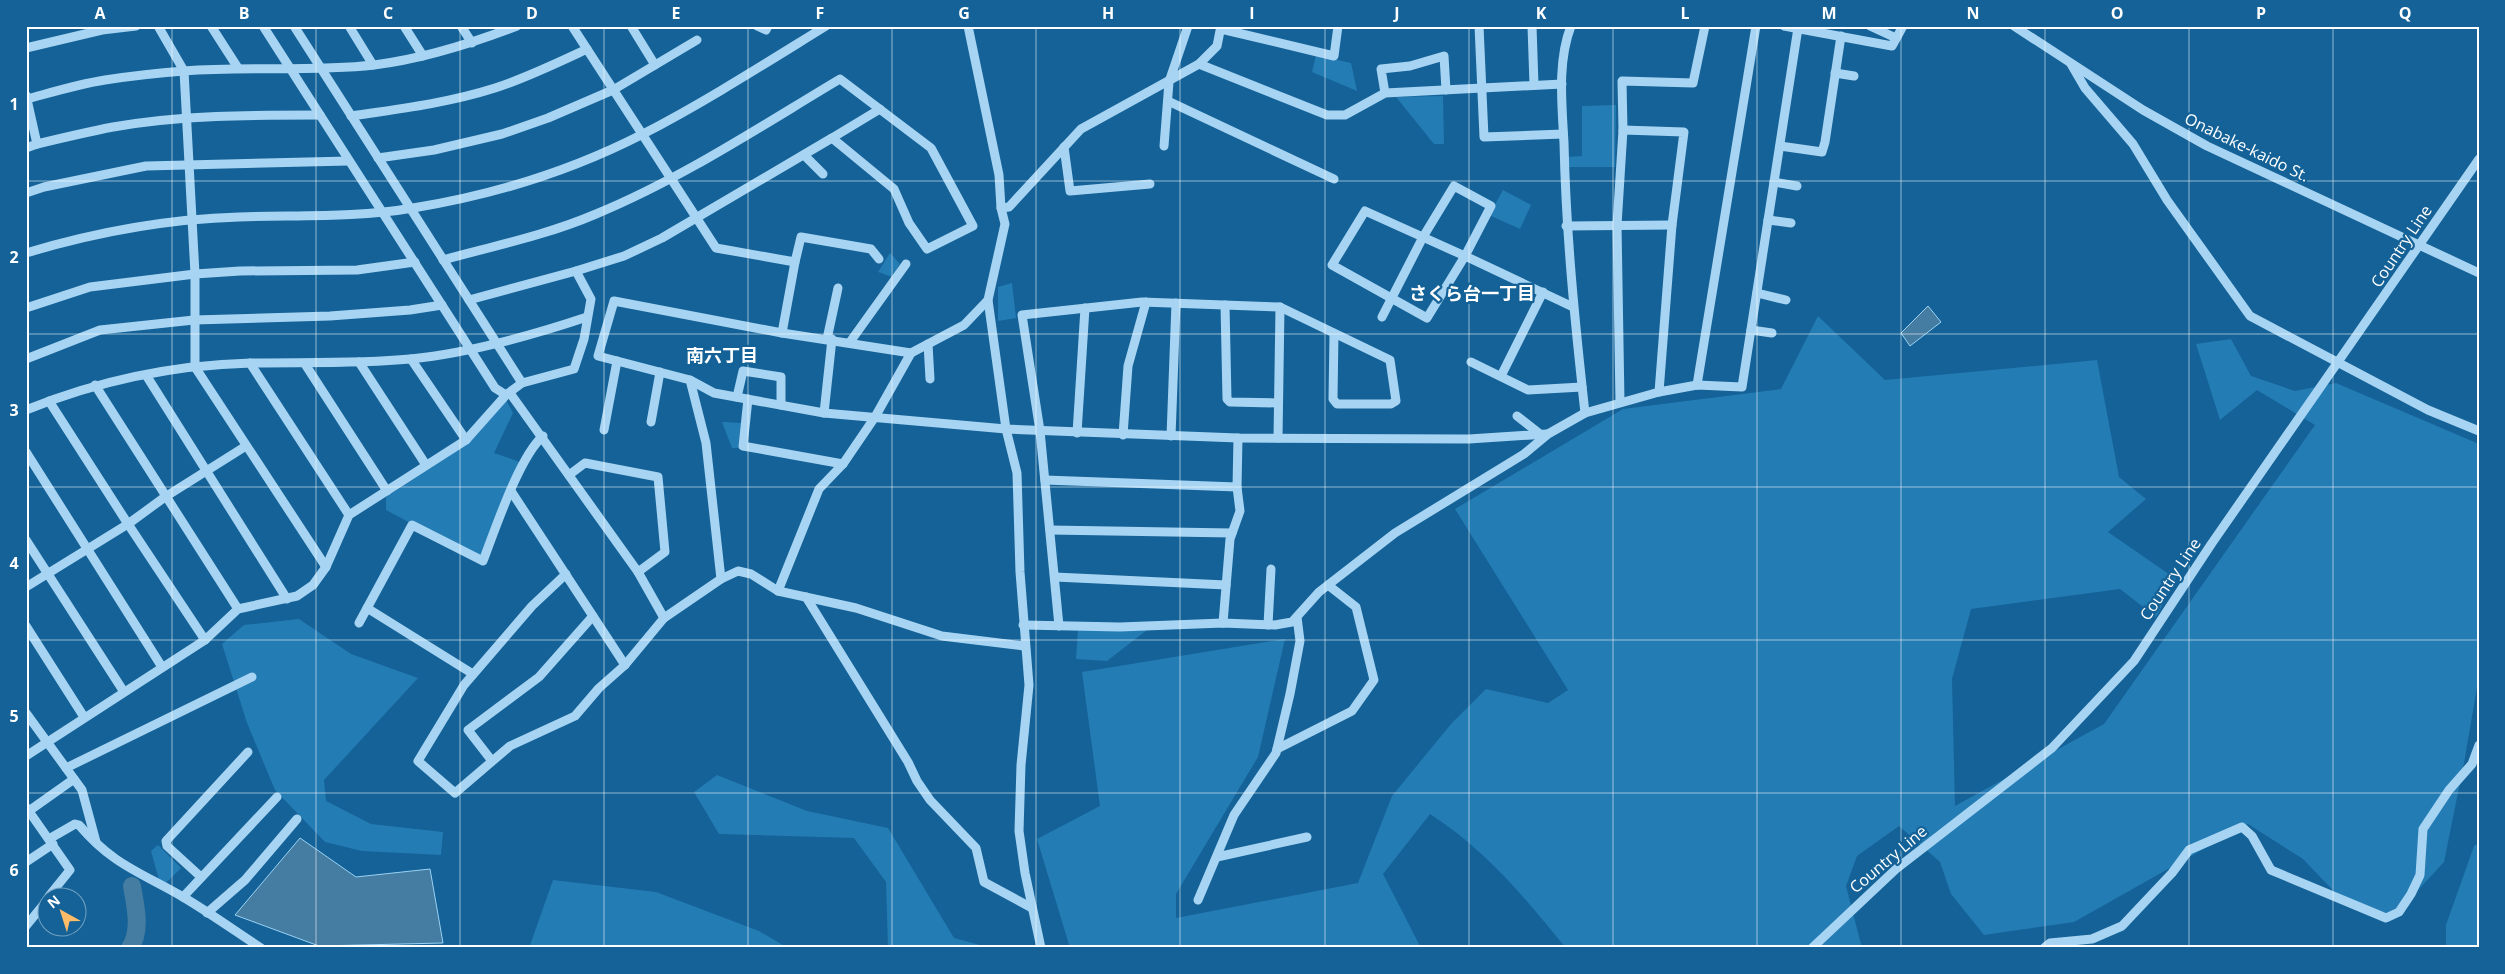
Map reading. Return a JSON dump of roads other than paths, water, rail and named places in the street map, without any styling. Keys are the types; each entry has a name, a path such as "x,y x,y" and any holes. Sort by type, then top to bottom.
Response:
{"street":[{"path":"26,48 101,28 136,26"},
{"path":"158,26 184,71 195,274 195,367 326,567"},
{"path":"211,26 238,68"},
{"path":"262,26 495,388 508,394 543,436 638,572 664,618"},
{"path":"294,26 522,383"},
{"path":"349,26 373,65"},
{"path":"404,26 423,56"},
{"path":"461,26 472,43"},
{"path":"38,144 27,97 103,80 184,71 373,65 423,56 472,43 516,26"},
{"path":"572,26 716,248 795,262"},
{"path":"631,26 655,65"},
{"path":"757,26 766,30 768,26"},
{"path":"26,253 103,232 191,220 342,215 410,209 457,200 535,179 574,165 642,134 826,26"},
{"path":"968,26 999,175 1001,208 1005,224 988,300 1006,428 1017,474 1024,646 1028,685 1021,766 1020,831 1032,908 1041,948"},
{"path":"1164,146 1169,82 1188,26"},
{"path":"1001,208 1009,207 1081,129 1199,64 1217,46 1221,28 1334,56 1338,26"},
{"path":"1478,26 1484,136 1563,134"},
{"path":"1532,26 1534,85"},
{"path":"1571,26 1564,45 1562,84 1566,226 1585,413"},
{"path":"1620,402 1617,225 1624,130 1622,81 1694,83 1705,26"},
{"path":"1697,386 1756,26"},
{"path":"1784,26 1892,46 1903,26"},
{"path":"1870,26 1896,38"},
{"name":"Onabake-kaido St.","path":"2014,26 2143,110 2208,146 2479,273"},
{"path":"1023,625 1120,627 1224,624 1268,625 1292,622 1328,585 1395,533 1524,454 1544,434 1585,413 1659,392 1697,386 1742,387 1798,28"},
{"path":"1780,146 1822,152 1841,36"},
{"path":"378,158 434,150 502,134 548,118 613,90 697,40"},
{"path":"351,116 413,107 495,88 542,70 587,49"},
{"path":"1385,93 1381,69 1410,66 1444,56 1446,90"},
{"path":"1199,64 1327,115 1346,115 1385,93 1562,84"},
{"path":"2071,64 2085,88 2133,144 2167,200 2250,316 2428,410 2479,431"},
{"path":"1835,73 1854,76"},
{"path":"443,260 595,215 672,178 840,79 931,148 973,226 927,249 908,223 894,189 832,138"},
{"path":"1168,101 1334,179"},
{"path":"469,300 576,272 624,256 696,219 880,109"},
{"path":"26,148 113,127 187,118 240,115 320,115"},
{"path":"1624,130 1684,132 1672,225 1659,392"},
{"path":"1064,147 1070,192 1150,184"},
{"path":"2478,160 2479,150"},
{"path":"804,155 823,174"},
{"name":"Country Line","path":"1812,948 1896,869 2052,748 2134,661 2478,160"},
{"path":"26,193 44,187 146,166 350,161"},
{"path":"1774,182 1797,186"},
{"path":"1382,317 1391,298 1423,237 1454,186 1491,206 1465,256 1427,318 1391,298 1332,265 1365,211 1423,237 1465,256 1543,292 1573,307"},
{"path":"1768,220 1791,223"},
{"path":"1566,226 1672,225"},
{"path":"782,333 801,237 871,249 879,259"},
{"path":"26,308 90,287 195,274 240,271 357,270 415,262"},
{"path":"850,342 906,264"},
{"path":"26,756 205,640 238,609 297,596 313,585 326,567 349,515 466,440 508,394 522,383 574,370 584,339 591,299 576,272"},
{"path":"824,413 830,339 838,288"},
{"path":"1501,376 1543,292"},
{"path":"1757,294 1786,300"},
{"path":"778,591 818,489 843,464 875,417 911,353 964,325 988,300"},
{"path":"911,353 850,342 782,333 614,301 598,356 690,380 714,393 824,413 1006,428 1124,435 1238,438 1469,439 1544,434"},
{"path":"1124,435 1128,366 1146,302"},
{"path":"1059,626 1040,430 1022,314 1146,302 1280,306 1390,360 1396,402 1391,404 1337,404 1333,399 1334,333"},
{"path":"1171,436 1176,303"},
{"path":"26,360 100,330 194,320 330,316 410,310 442,305"},
{"path":"1225,305 1226,399 1230,402 1278,404"},
{"path":"1278,438 1280,306"},
{"path":"1077,433 1085,308"},
{"path":"26,410 95,386 146,375 195,367 250,363 305,364 411,359 496,342 587,317"},
{"path":"1751,330 1772,333"},
{"path":"928,344 930,379"},
{"path":"411,359 466,440"},
{"path":"604,430 617,361"},
{"path":"359,362 426,465"},
{"path":"1471,362 1528,390 1582,387"},
{"path":"250,363 349,515"},
{"path":"305,364 387,491"},
{"path":"737,397 743,371 782,377 781,405"},
{"path":"651,422 660,372"},
{"path":"146,375 287,599"},
{"path":"690,380 706,443 721,579"},
{"path":"95,386 238,609"},
{"path":"748,399 742,446 843,464"},
{"path":"50,401 205,640"},
{"path":"1517,416 1544,434"},
{"path":"359,623 412,526 483,561 511,491 534,444 543,436"},
{"path":"1224,624 1232,533 1240,511 1237,487 1238,438"},
{"path":"26,587 87,547 128,524 165,497 246,446"},
{"path":"26,452 162,667"},
{"path":"569,475 584,463 658,476 665,552 638,572"},
{"path":"1045,480 1237,487"},
{"path":"511,491 624,665"},
{"path":"1050,530 1232,533"},
{"path":"26,540 124,692"},
{"path":"1268,625 1271,569"},
{"path":"566,574 532,606 464,685 418,761 455,793 510,746 575,716 599,688 624,665 664,618 721,579 738,572 751,574 778,591 856,608 942,636 1024,646"},
{"path":"1054,577 1226,585"},
{"path":"1277,749 1352,711 1374,680 1356,607 1328,585"},
{"path":"806,597 908,762 917,781 930,800 976,848 984,882 1032,908"},
{"path":"368,608 474,674"},
{"path":"492,761 468,730 539,677 593,616"},
{"path":"1198,900 1234,815 1277,749 1300,641 1296,618"},
{"path":"26,626 84,717"},
{"path":"66,768 252,677"},
{"path":"26,713 82,790 97,847"},
{"path":"2044,948 2050,943 2092,939 2122,926 2147,901 2189,850 2242,827 2252,836 2270,870 2386,918 2399,912 2411,894 2420,875 2423,829 2449,790 2472,764 2479,745"},
{"path":"201,877 168,846 166,841 248,752"},
{"path":"57,886 70,870 27,810 74,780"},
{"path":"183,897 277,797"},
{"path":"207,913 245,880 297,819"},
{"path":"26,862 75,824 79,825 97,847 128,869 183,897 261,948"},
{"path":"1216,857 1308,837"},
{"path":"26,926 38,911"}],"waterway":[{"path":"130,948 134,941 137,925 132,886"}],"district":[{"name":"さくら台一丁目","path":"1472,293"},
{"name":"南六丁目","path":"722,355"}]}
